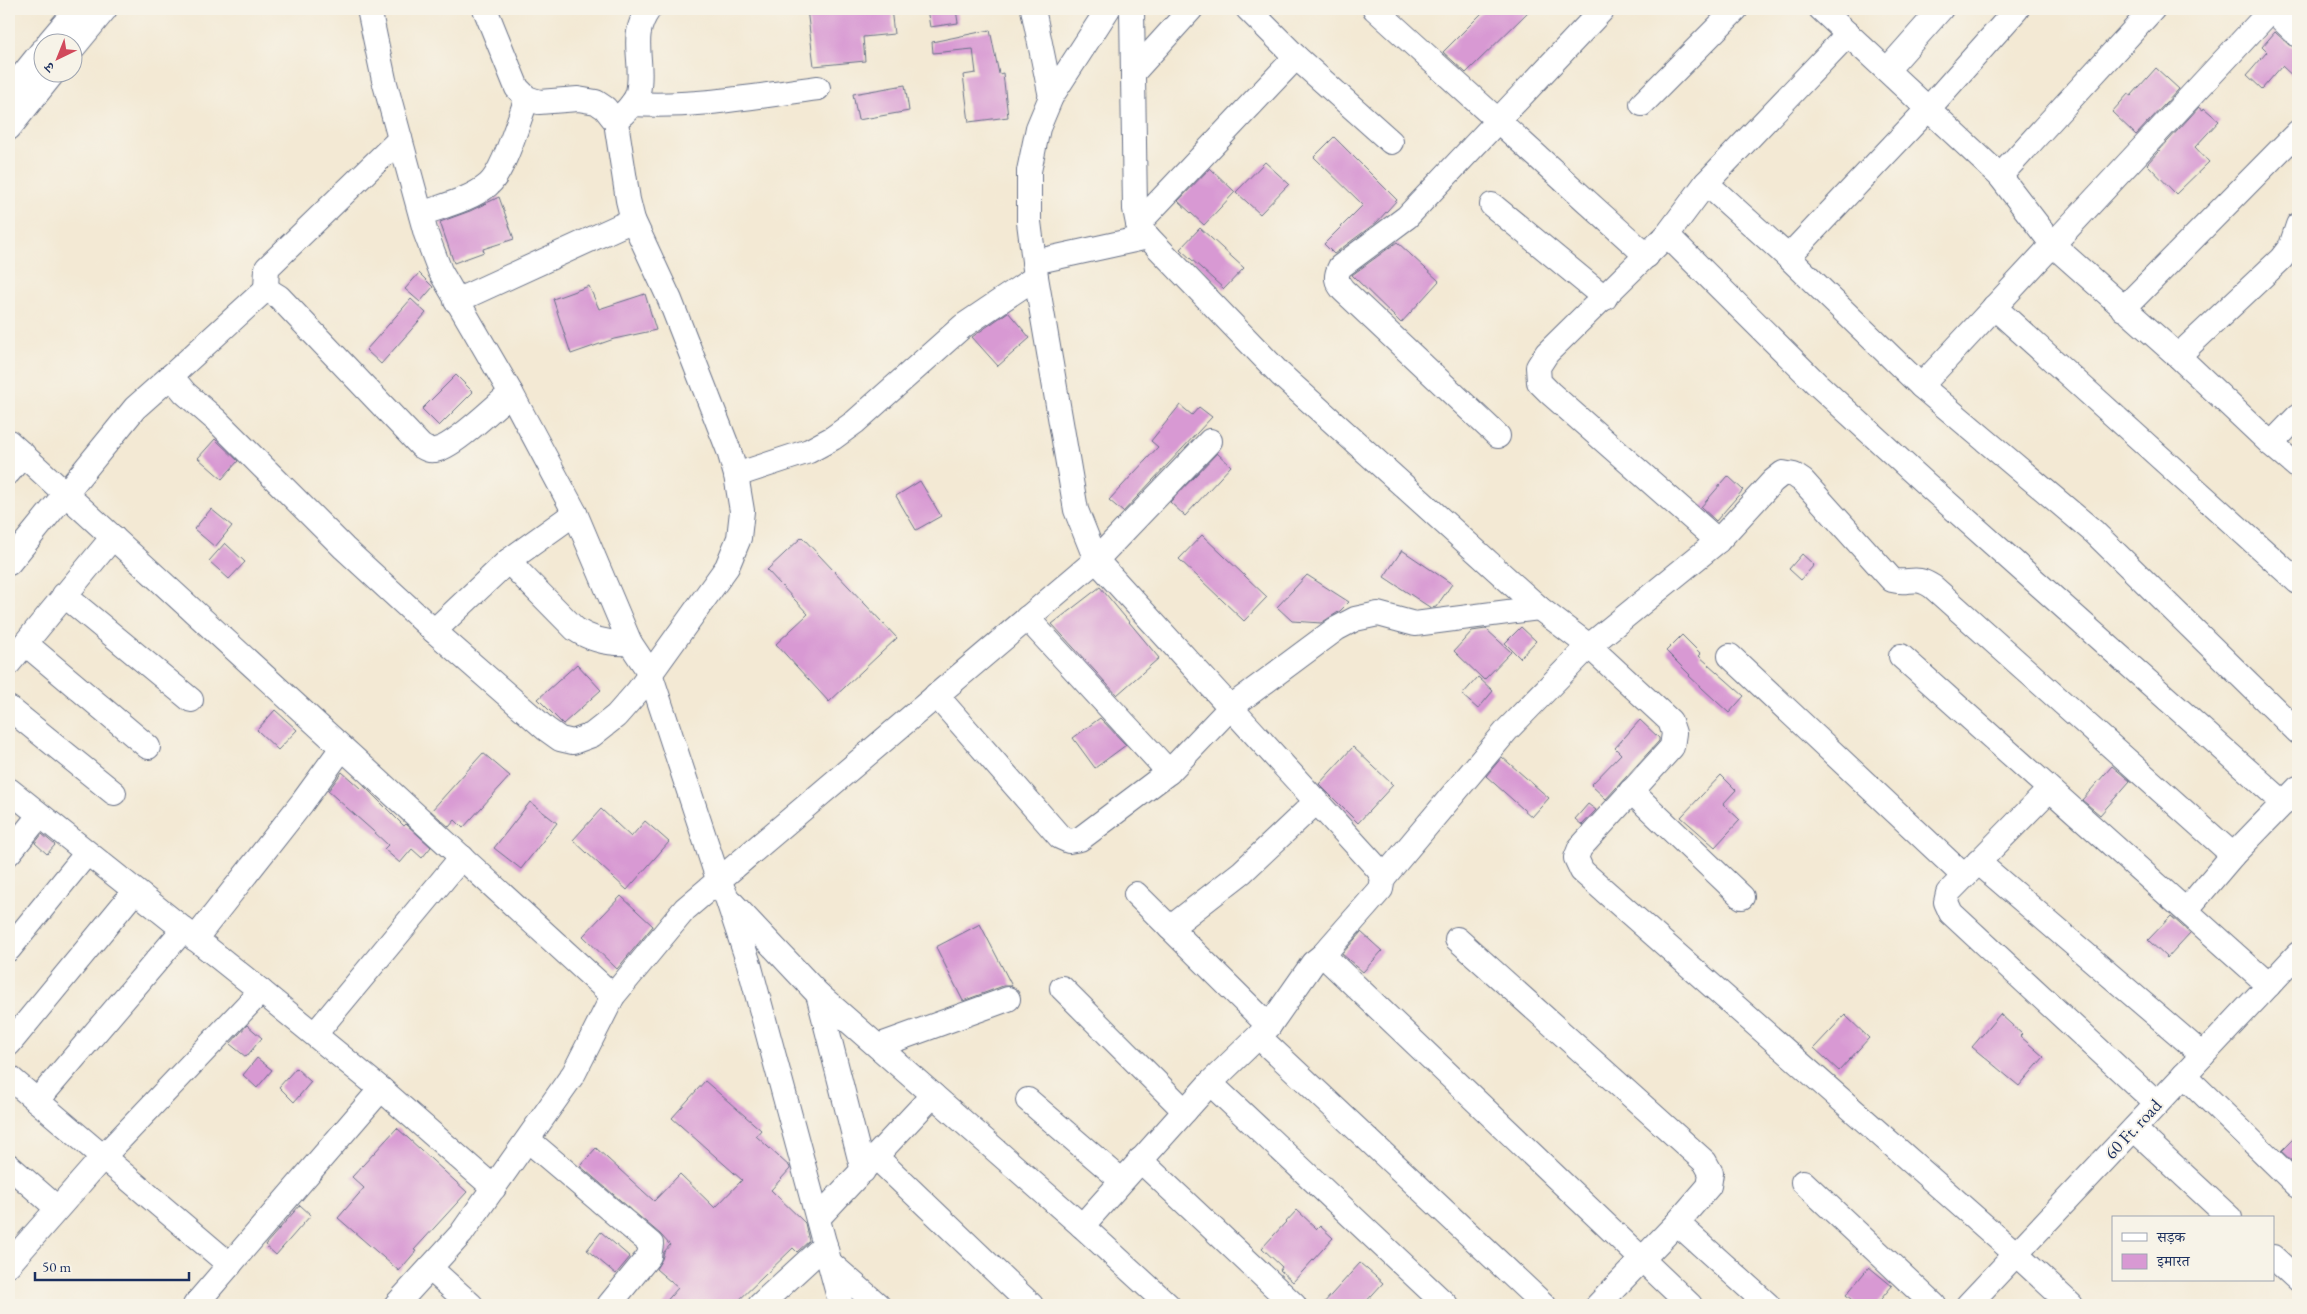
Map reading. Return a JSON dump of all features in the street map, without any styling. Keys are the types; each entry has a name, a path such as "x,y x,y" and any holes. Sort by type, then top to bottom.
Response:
{"street":[{"path":"57,32 77,9"},
{"path":"82,37 105,9"},
{"path":"369,9 384,80 420,214 440,271 511,393 575,513 630,644 650,673 749,964 841,1305"},
{"path":"171,376 185,393 216,420 344,548 434,631 546,729 560,739 573,742 592,735 616,716 631,700 734,554 739,538 742,511 736,475 729,451 670,300 633,220 628,200 616,122 605,108 596,102 578,99 539,102 527,98 517,88 484,9"},
{"path":"616,122 632,104 638,93 637,34 642,18 649,9"},
{"path":"1033,9 1051,97"},
{"path":"1108,9 1051,97 1038,128 1029,171 1029,222 1035,269 1076,510 1096,560 1318,802 1378,869 1383,878"},
{"path":"1132,9 1135,208 1144,230 1280,374 1539,608 1589,646 1670,722 1674,733 1672,747 1580,848 1576,858 1582,871 2016,1254 2071,1305"},
{"path":"1133,73 1191,9"},
{"path":"1248,9 1296,57 1391,142"},
{"path":"1375,9 1647,256"},
{"path":"1498,436 1343,290 1337,282 1336,275 1340,268 1407,217 1603,9"},
{"path":"1642,104 1736,9"},
{"path":"1821,9 2000,176 2053,246 2178,356 2298,467"},
{"path":"1887,70 1941,9"},
{"path":"1788,257 1928,109 2017,9"},
{"path":"2000,176 2153,9"},
{"path":"1921,386 2271,9 2298,35"},
{"path":"1718,541 1539,382 1538,367 1547,353 1667,235 1706,183 1848,34"},
{"path":"736,475 809,451 833,438 855,422 963,326 1035,269 1144,230 1296,57"},
{"path":"9,92 32,63"},
{"path":"9,128 46,82"},
{"path":"632,104 658,106 746,98 818,88"},
{"path":"420,214 478,193 489,184 498,173 527,98"},
{"path":"2123,308 2298,132"},
{"path":"9,563 135,408 266,289 267,268 400,139"},
{"path":"1706,183 1788,257 1921,386 2094,532 2298,732"},
{"path":"1492,205 1605,298"},
{"path":"456,301 633,220"},
{"path":"2178,356 2281,259 2291,246 2298,225"},
{"path":"1667,235 1823,390 1932,490 2291,796 2233,855 2186,909"},
{"path":"266,289 280,297 420,446 428,450 437,450 453,442 511,393"},
{"path":"1994,307 2298,582"},
{"path":"2271,444 2298,416"},
{"path":"396,1305 461,1234 574,1073 613,996 685,909 722,888 936,694 1096,560 1210,441"},
{"path":"13,456 66,495 113,537 613,996"},
{"path":"1082,1226 1121,1180 1210,1083 1264,1031 1313,963 1323,955 1381,888 1383,878 1506,730 1589,646 1718,541 1773,481 1783,473 1794,475 1803,481 1892,580 1900,582 1914,579 1923,580 1933,587 2233,855"},
{"path":"434,631 508,561 575,513"},
{"path":"9,663 113,537"},
{"path":"508,561 575,629 586,636 615,644 630,644"},
{"path":"64,595 191,700"},
{"path":"936,694 1060,838 1069,841 1080,839 1169,772 1231,707 1336,629 1354,619 1378,614 1415,624 1539,608"},
{"path":"1027,618 1169,772"},
{"path":"26,644 148,747"},
{"path":"1730,656 1971,869 2204,1055"},
{"path":"1901,656 2048,790 2186,909 2270,985"},
{"path":"9,708 114,793"},
{"path":"38,1101 189,935 302,803 342,748"},
{"path":"9,790 134,892 315,1034 494,1188"},
{"path":"2048,790 1948,893 1946,902 1951,913 2158,1104"},
{"path":"1631,791 1742,897"},
{"path":"1170,928 1242,872 1318,802"},
{"path":"9,853 39,816"},
{"path":"9,949 87,853"},
{"path":"315,1034 462,858"},
{"path":"722,888 818,994 1082,1226 1168,1305"},
{"path":"9,1044 134,892"},
{"path":"1136,894 1170,928 1264,1031 1544,1305"},
{"path":"1458,939 1704,1162 1711,1173 1709,1186 1677,1223 1598,1305"},
{"name":"60 Ft. road","path":"1968,1305 2298,954"},
{"path":"1323,955 1690,1305"},
{"path":"1062,988 1185,1111"},
{"path":"9,1264 102,1158 260,991"},
{"path":"818,994 869,1164 1031,1305"},
{"path":"878,1046 1008,999"},
{"path":"2184,1075 2298,1186"},
{"path":"9,1076 102,1158 230,1265"},
{"path":"1210,1083 1446,1305"},
{"path":"209,1301 230,1265 381,1089"},
{"path":"818,1218 933,1095"},
{"path":"1028,1100 1121,1180"},
{"path":"2134,1129 2228,1216"},
{"path":"528,1140 651,1244 650,1256 609,1305"},
{"path":"1140,1160 1294,1305"},
{"path":"9,1166 58,1208"},
{"path":"1803,1182 1934,1305"},
{"path":"1677,1223 1768,1305"},
{"path":"760,1305 827,1254"},
{"path":"827,1254 878,1305"},
{"path":"2274,1258 2298,1280"},
{"path":"430,1268 471,1305"}],"building":[{"path":"807,9 891,9 894,34 863,37 865,61 814,66"},
{"path":"927,9 956,9 958,23 930,27"},
{"path":"1486,9 1531,9 1466,73 1443,52"},
{"path":"990,30 999,74 1003,73 1008,117 969,122 963,75 976,73 973,49 933,53 932,42"},
{"path":"2275,32 2289,45 2298,48 2298,81 2282,66 2262,89 2247,75 2267,52 2262,47"},
{"path":"2156,68 2179,89 2136,135 2112,112 2128,94 2131,96"},
{"path":"905,85 909,111 858,120 853,94"},
{"path":"2199,107 2203,110 2204,108 2219,121 2195,147 2209,162 2176,194 2147,164"},
{"path":"1334,137 1397,200 1377,222 1334,254 1324,244 1363,205 1314,157"},
{"path":"1265,162 1289,184 1260,214 1236,192"},
{"path":"1210,168 1235,192 1204,225 1178,201"},
{"path":"499,197 514,239 483,249 484,252 454,263 440,222 470,211"},
{"path":"1200,228 1244,268 1224,289 1180,249"},
{"path":"1397,242 1439,281 1401,323 1352,275"},
{"path":"419,273 433,287 420,302 405,289"},
{"path":"589,286 599,309 645,294 656,330 614,339 571,354 553,299"},
{"path":"411,299 426,313 381,364 366,350"},
{"path":"1008,312 1030,338 998,366 972,337"},
{"path":"456,375 473,392 439,426 422,409"},
{"path":"1180,405 1192,415 1199,407 1212,417 1123,512 1109,500 1158,447 1151,441"},
{"path":"215,439 238,461 222,479 198,458"},
{"path":"1217,453 1231,466 1185,516 1170,502"},
{"path":"1728,476 1743,490 1716,521 1701,507"},
{"path":"920,481 941,516 916,530 896,496"},
{"path":"211,509 232,526 215,547 194,529"},
{"path":"1202,535 1267,597 1244,621 1179,559"},
{"path":"802,537 897,638 829,702 776,644 808,614 767,570"},
{"path":"225,543 245,562 229,579 209,561"},
{"path":"1402,550 1452,584 1436,607 1431,608 1384,577"},
{"path":"1802,554 1814,565 1801,580 1789,569"},
{"path":"1307,575 1349,602 1340,611 1321,623 1292,621 1277,607"},
{"path":"1100,587 1159,658 1117,695 1052,624"},
{"path":"1521,627 1536,641 1520,658 1505,643"},
{"path":"1486,629 1511,652 1484,680 1454,651 1472,631"},
{"path":"1682,635 1701,654 1699,656 1744,696 1729,713 1689,676 1666,651"},
{"path":"577,664 601,690 563,724 538,699"},
{"path":"1478,677 1493,691 1478,709 1462,695"},
{"path":"275,710 297,730 278,750 257,730"},
{"path":"1100,718 1126,745 1095,768 1073,738"},
{"path":"1640,720 1659,738 1659,741 1606,799 1591,785 1621,754 1615,748"},
{"path":"1353,747 1393,785 1358,823 1319,784"},
{"path":"483,753 510,776 463,828 455,820 449,827 431,811"},
{"path":"1502,757 1549,798 1532,817 1486,776"},
{"path":"2112,766 2130,781 2100,815 2082,800"},
{"path":"342,772 360,788 363,785 404,826 406,824 431,847 422,858 412,849 400,863 384,849 388,845 328,791"},
{"path":"1721,775 1736,790 1723,804 1740,820 1715,847 1681,817"},
{"path":"530,802 557,823 521,869 494,848"},
{"path":"1588,804 1596,810 1582,825 1575,819"},
{"path":"601,809 631,837 645,821 669,842 627,890 573,840"},
{"path":"42,834 55,845 47,854 35,843"},
{"path":"621,896 653,926 617,969 583,936"},
{"path":"2171,916 2190,933 2167,958 2148,940"},
{"path":"980,924 1012,986 1003,986 963,1001 936,947"},
{"path":"1361,932 1382,951 1363,972 1342,954"},
{"path":"2000,1014 2022,1034 2020,1036 2044,1057 2019,1086 1972,1047"},
{"path":"1845,1015 1869,1038 1839,1071 1814,1048"},
{"path":"247,1025 262,1038 246,1057 230,1044"},
{"path":"257,1058 272,1070 257,1088 243,1075"},
{"path":"296,1068 311,1082 294,1102 279,1087"},
{"path":"705,1081 761,1130 756,1136 790,1167 771,1190 805,1223 809,1241 797,1252 793,1248 734,1305 663,1305 678,1288 656,1269 664,1252 670,1245 660,1234 580,1166 596,1148 654,1201 680,1174 715,1208 742,1180 672,1118"},
{"path":"397,1128 467,1192 414,1250 416,1251 399,1271 338,1218 364,1188 352,1177"},
{"path":"2298,1134 2298,1167 2281,1151"},
{"path":"300,1205 311,1215 276,1255 265,1245"},
{"path":"1297,1210 1317,1229 1320,1226 1333,1238 1293,1282 1280,1270 1282,1267 1262,1248"},
{"path":"601,1232 630,1257 616,1274 587,1250"},
{"path":"1360,1263 1383,1283 1363,1305 1322,1305"},
{"path":"1869,1267 1892,1286 1876,1305 1858,1305 1846,1295"}]}
